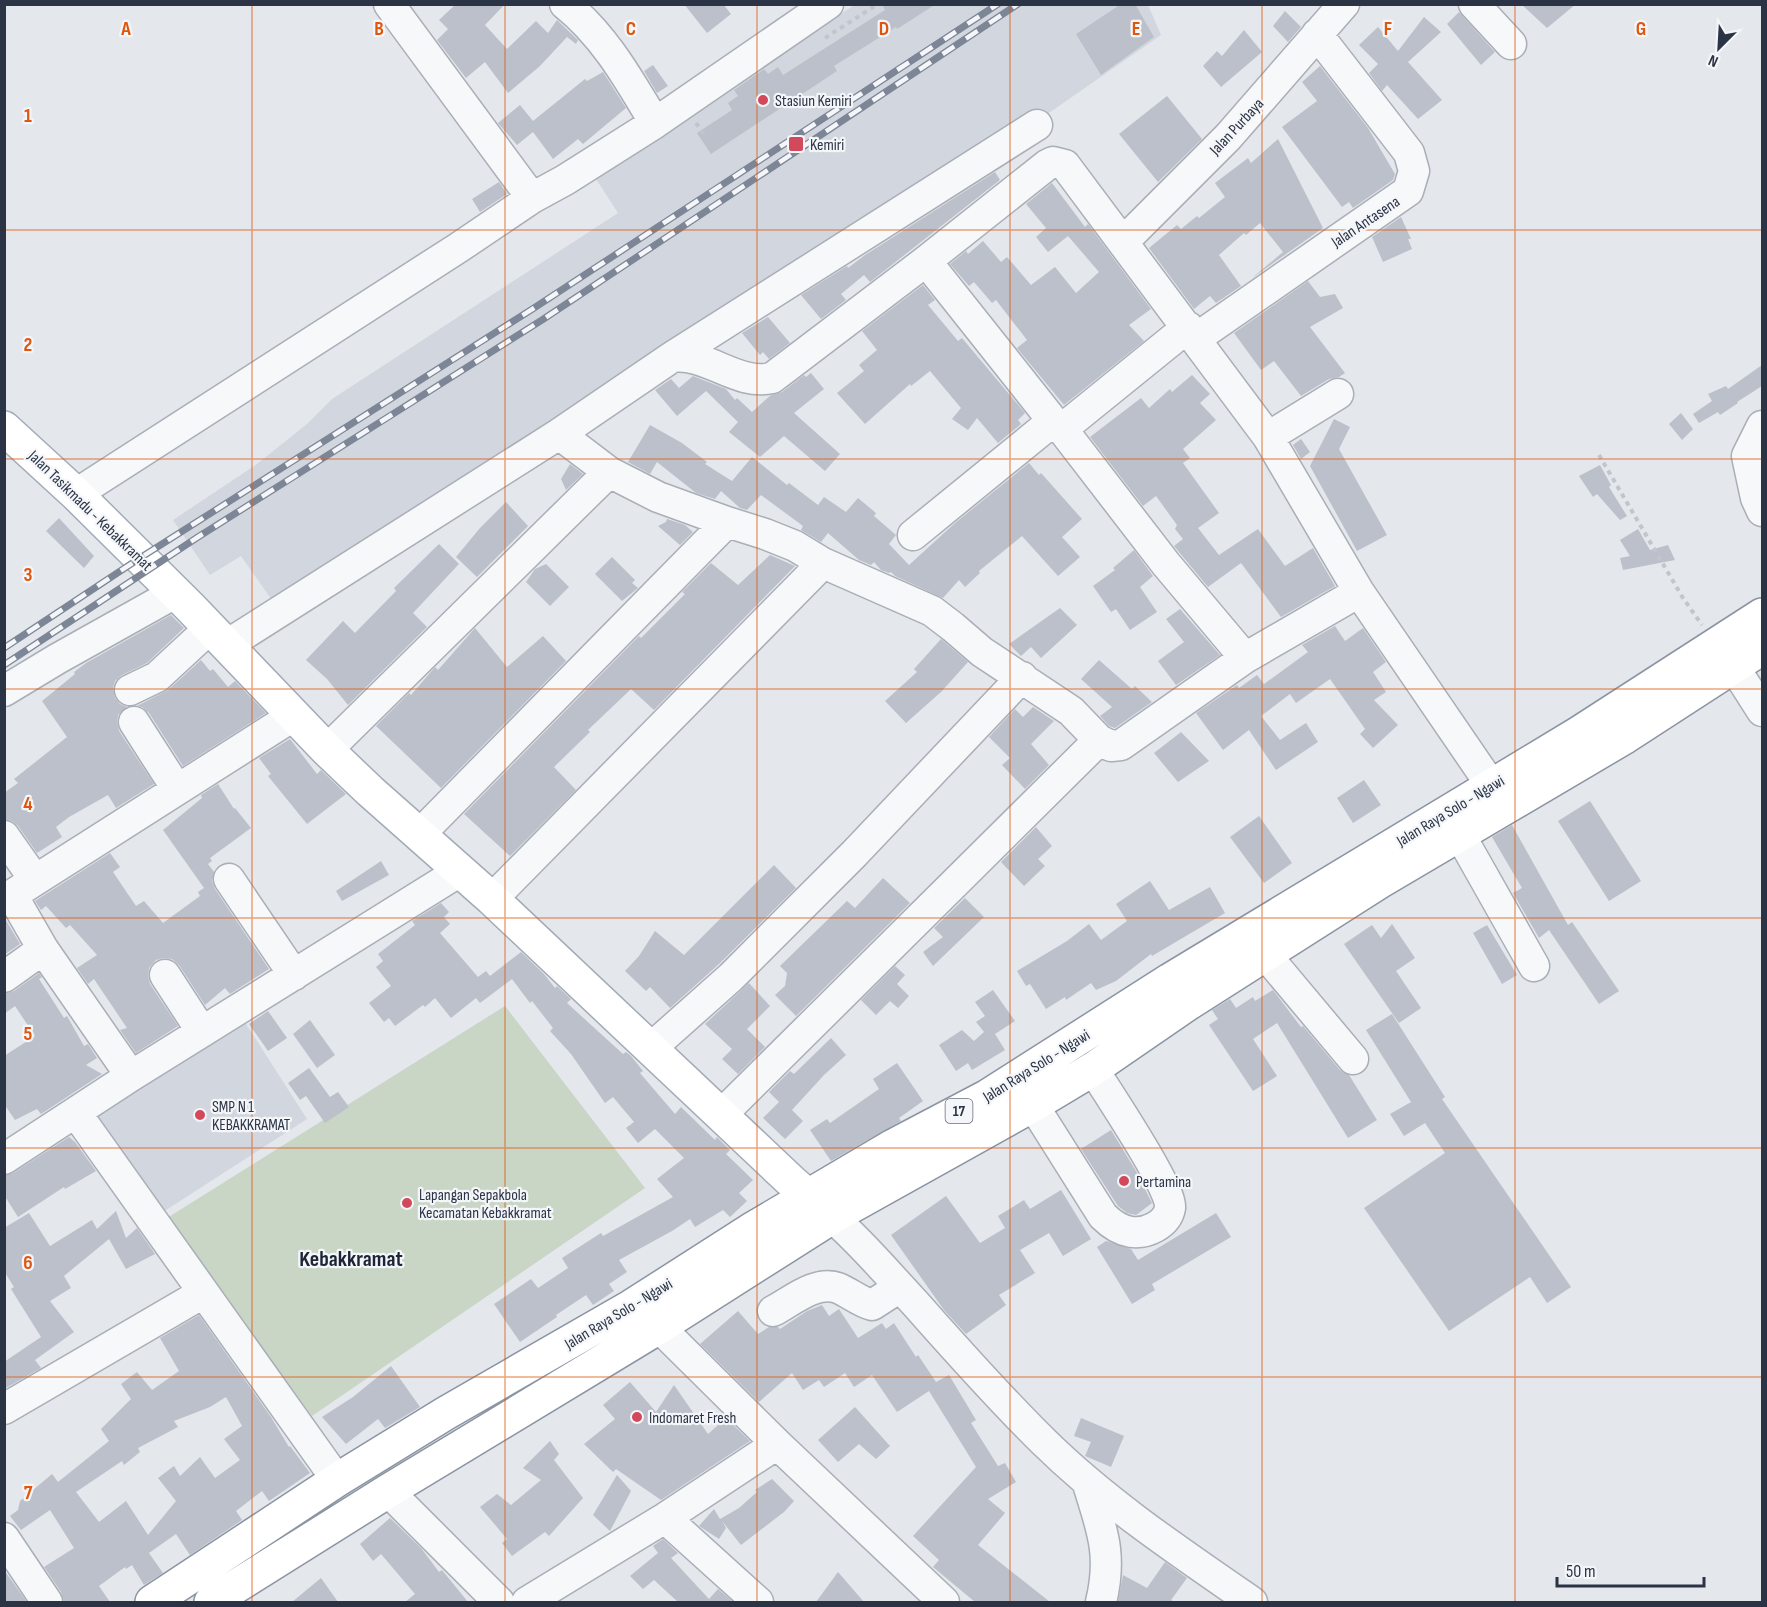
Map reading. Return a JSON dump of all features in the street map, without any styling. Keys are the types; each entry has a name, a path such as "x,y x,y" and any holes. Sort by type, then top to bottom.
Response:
{"main road":[{"name":"Jalan Tasikmadu - Kebakkramat","path":"4,428 17,447 76,494 219,637 327,750 419,835 492,898 650,1049 832,1217"},
{"name":"Jalan Raya Solo - Ngawi","path":"211,1602 388,1491 659,1327 832,1217 1093,1069 1265,954 1379,882 1625,737 1725,656 1762,615"},
{"name":"Jalan Raya Solo - Ngawi","path":"152,1602 336,1480 446,1413 632,1306 754,1228 893,1146 988,1096 1179,975 1491,785 1579,733 1725,656 1762,648"}],"street":[{"path":"389,4 532,198"},
{"path":"565,4 590,26 623,69 655,123"},
{"path":"76,494 448,255 532,198 565,180 655,123 828,4"},
{"name":"Jalan Purbaya","path":"1123,242 1228,136 1344,4"},
{"path":"1474,4 1511,44"},
{"name":"Jalan Antasena","path":"913,535 1057,425 1191,333 1226,320 1312,257 1405,195 1414,171 1409,153 1317,34"},
{"path":"130,690 157,677 219,637 559,434 672,357 1037,125"},
{"path":"672,357 688,357 752,380 772,378 926,261 1047,165 1053,162 1065,165 1268,437 1359,592 1491,785"},
{"path":"926,261 1166,564 1245,658"},
{"path":"1268,437 1338,394"},
{"path":"1760,501 1747,456 1762,426"},
{"path":"559,434 609,472 658,497 795,546 823,562 932,611 982,652 1071,711 1099,740 1111,746 1121,745 1245,658 1359,592"},
{"path":"327,750 609,472"},
{"path":"419,835 727,522"},
{"path":"492,898 823,562"},
{"path":"4,691 175,594"},
{"path":"1725,656 1762,711"},
{"path":"650,1049 731,977 854,854 1022,677"},
{"path":"17,892 293,716"},
{"path":"134,722 177,789"},
{"path":"721,1115 1099,740"},
{"path":"4,836 17,892 43,949 131,1076"},
{"path":"1460,836 1534,966"},
{"path":"4,1159 131,1076 460,871"},
{"path":"229,879 294,975"},
{"path":"4,977 43,949"},
{"path":"1265,954 1353,1059"},
{"path":"165,975 202,1032"},
{"path":"1033,1105 1103,1216 1111,1224 1130,1232 1140,1232 1156,1226 1168,1216 1171,1201 1093,1069"},
{"path":"76,1113 336,1480"},
{"path":"832,1217 855,1237 1023,1421 1087,1480 1252,1602"},
{"path":"773,1311 814,1288 836,1287 873,1305 900,1287"},
{"path":"4,1409 203,1293"},
{"path":"659,1327 777,1444 944,1602"},
{"path":"527,1602 665,1518 777,1444"},
{"path":"1087,1480 1104,1534 1107,1555 1101,1602"},
{"path":"388,1491 499,1602"},
{"path":"665,1518 758,1602"},
{"path":"4,1538 47,1602"}],"path":[{"path":"696,122 705,136"},
{"path":"1599,456 1683,598 1725,656"}],"shaded area":[{"name":"Stasiun Kemiri","path":"855,5 1148,5 1161,35 1046,115 276,606 241,556 210,575 173,520 257,464 307,424 332,399 618,213 596,179 647,147 643,140 761,62"},
{"name":"SMP N 1 KEBAKKRAMAT","path":"241,1016 307,1119 163,1212 93,1111"}],"green space":[{"name":"Lapangan Sepakbola Kecamatan Kebakkramat","path":"505,1006 645,1188 312,1416 167,1218"}],"building":[{"path":"456,4 505,4 485,25 507,49 536,21 548,33 557,20 578,40 576,44 567,37 540,66 508,93 485,62 466,78 437,40 448,29 439,20"},
{"path":"684,4 723,4 731,14 707,33"},
{"name":"Stasiun Kemiri","path":"882,4 936,4 834,66 837,71 711,154 697,133 732,110 728,103 738,96 734,90 764,69 768,74 778,67 783,75 885,10"},
{"path":"1121,4 1135,4 1154,37 1101,75 1076,34"},
{"path":"1521,4 1576,4 1547,28"},
{"path":"1285,11 1301,27 1288,42 1273,26"},
{"path":"1459,12 1495,52 1481,65 1447,24"},
{"path":"1424,17 1441,32 1408,62 1442,100 1418,119 1387,85 1382,91 1369,73 1378,64 1359,45 1378,27 1398,51"},
{"path":"1244,30 1262,52 1221,87 1203,66 1217,51 1222,56"},
{"path":"653,65 668,86 657,93 644,71"},
{"path":"1320,66 1368,128 1395,174 1393,180 1353,208 1349,202 1342,207 1282,127 1317,101 1302,82"},
{"path":"603,72 626,108 583,144 578,139 553,159 533,132 517,145 498,123 520,105 533,121 585,79 587,81"},
{"path":"1167,96 1202,139 1158,182 1119,134"},
{"path":"1278,139 1323,228 1252,278 1283,252 1260,223 1246,235 1244,233 1219,255 1241,286 1216,303 1210,296 1194,309 1149,248 1177,225 1181,229 1225,197 1215,183 1248,158 1251,163"},
{"path":"995,172 1000,180 870,282 864,275 841,294 846,300 821,319 801,295 847,266 848,268"},
{"path":"499,182 507,194 480,212 472,199"},
{"path":"1052,183 1085,227 1088,224 1151,309 1129,325 1144,341 1064,405 1017,348 1027,340 996,300 992,303 974,282 969,286 950,264 966,251 968,254 983,241 1001,262 1007,257 1031,285 1055,267 1076,293 1099,272 1068,236 1048,252 1036,237 1046,228 1026,204"},
{"path":"1401,217 1411,239 1408,239 1412,249 1383,262 1372,237"},
{"path":"1308,281 1320,297 1335,294 1343,308 1310,327 1345,373 1329,379 1301,396 1274,361 1261,370 1234,333"},
{"path":"923,285 935,300 928,305 958,341 962,338 1025,413 1018,420 1021,424 998,443 977,418 968,430 952,419 961,408 930,371 911,386 910,384 865,424 837,393 864,371 859,365 877,350 862,331"},
{"path":"768,317 790,343 769,359 763,352 760,355 742,333"},
{"path":"1762,365 1762,386 1720,415 1718,412 1699,423 1693,414 1712,401 1708,394 1726,386 1728,389"},
{"path":"811,373 824,389 794,413 840,454 825,471 784,436 760,457 729,432 738,422 706,391 677,416 655,390 671,379 679,388 693,376 726,389 735,400 737,398 752,412 771,395 782,392 804,375 806,377"},
{"path":"1192,375 1210,394 1200,403 1216,420 1183,449 1190,458 1183,463 1219,513 1198,528 1219,555 1258,529 1285,566 1313,548 1335,586 1281,617 1241,563 1208,587 1174,546 1183,539 1175,529 1177,525 1156,496 1143,506 1090,437 1141,398 1149,408 1170,389 1172,392"},
{"path":"1681,413 1693,429 1682,440 1669,424"},
{"path":"1334,419 1350,427 1339,449 1387,535 1357,551 1310,466"},
{"path":"650,425 682,443 707,462 705,464 732,481 752,457 787,485 789,483 818,505 824,497 846,512 858,498 876,513 874,516 896,535 889,544 909,565 955,523 1029,463 1039,475 1041,473 1082,519 1062,537 1080,557 1058,576 1022,536 979,571 980,573 965,587 959,580 943,598 891,572 881,570 874,562 871,565 859,560 828,533 821,542 801,530 803,526 761,495 747,510 740,508 721,491 715,499 696,493 657,462 650,474 628,462"},
{"path":"1301,439 1310,452 1301,459 1293,445"},
{"path":"570,464 583,474 566,490 561,479"},
{"path":"1600,465 1611,485 1609,487 1627,516 1620,520 1597,494 1593,497 1579,476"},
{"path":"506,502 528,526 477,577 456,557"},
{"path":"59,518 94,556 84,568 46,531"},
{"path":"667,519 685,525 693,532 680,545 658,526"},
{"path":"1638,529 1650,550 1668,545 1675,560 1623,570 1620,558 1630,556 1620,540"},
{"path":"439,544 459,564 413,613 427,627 348,705 327,679 306,660 343,621 355,633 396,591 394,588"},
{"path":"1134,550 1153,576 1140,587 1157,612 1130,630 1116,609 1111,612 1093,586 1115,570 1113,568"},
{"path":"770,555 795,566 654,710 631,689 588,730 590,732 554,767 576,790 510,856 464,814 639,636 641,638 685,594 682,592 711,563 738,585"},
{"path":"612,557 635,580 632,583 638,588 622,601 595,574"},
{"path":"546,564 569,587 550,606 526,582 535,569"},
{"path":"1060,608 1077,625 1041,658 1031,647 1021,656 1009,644"},
{"path":"1180,609 1220,655 1176,685 1158,661 1184,642 1166,619"},
{"path":"171,615 184,628 147,663 122,675 115,681 113,688 115,698 127,707 118,715 119,731 154,784 116,808 108,795 69,817 56,827 62,837 37,853 18,826 4,819 4,793 18,783 14,779 67,737 42,701 86,663"},
{"path":"1335,626 1345,641 1363,628 1386,662 1373,672 1386,692 1374,700 1398,725 1373,748 1360,734 1365,729 1330,679 1296,703 1290,694 1261,716 1280,740 1306,723 1318,742 1276,770 1249,730 1223,750 1196,713 1237,685 1239,688 1257,675 1264,684 1308,652 1302,645"},
{"path":"475,628 507,667 543,636 566,661 441,788 376,726 409,693 411,695 435,667 438,670"},
{"path":"941,639 968,662 941,692 906,723 885,701 917,672 914,669"},
{"path":"201,660 210,671 213,669 228,687 235,681 266,713 183,766 149,713 137,706 168,690"},
{"path":"1099,660 1132,689 1135,686 1152,702 1115,728 1109,726 1100,716 1112,707 1081,679"},
{"path":"1033,707 1054,721 1031,744 1049,765 1025,789 1002,765 1010,758 989,737 1015,709 1023,717"},
{"path":"1181,732 1209,761 1178,782 1154,753"},
{"path":"290,739 317,774 321,770 346,794 307,824 268,776 271,774 259,758"},
{"path":"1364,780 1381,805 1353,823 1337,798"},
{"path":"218,784 234,809 251,828 210,858 212,861 208,864 214,872 212,881 215,889 269,969 230,994 225,988 205,1005 179,965 172,959 156,960 149,968 150,984 178,1026 136,1053 120,1030 127,1028 94,979 88,984 77,968 97,955 70,925 66,928 46,906 41,910 35,901 110,853 120,867 113,872 136,906 144,901 163,923 200,896 198,892 204,888 163,830 202,798 201,795"},
{"path":"1590,801 1641,881 1609,901 1558,821"},
{"path":"1259,816 1292,863 1264,883 1230,837"},
{"path":"1512,825 1568,925 1572,922 1619,991 1599,1004 1549,930 1539,938 1513,893 1522,888 1492,837"},
{"path":"1036,827 1052,846 1038,859 1045,866 1024,886 1001,862"},
{"path":"381,861 389,875 342,901 336,891"},
{"path":"774,865 796,888 719,964 670,1008 650,987 646,991 625,971 639,956 655,931 684,955"},
{"path":"883,878 910,903 796,1016 775,995 785,986 787,973 780,966 847,901 855,908"},
{"path":"1150,881 1169,910 1210,887 1225,913 1152,956 1151,954 1116,981 1096,990 1091,983 1066,1000 1065,997 1046,1009 1030,984 1026,986 1017,971 1067,941 1089,924 1101,940 1127,921 1116,904"},
{"path":"965,898 984,917 933,966 923,952 943,937 934,928"},
{"path":"441,903 449,912 444,917 450,924 440,933 478,977 486,971 490,976 521,952 555,988 557,986 571,999 567,1003 623,1054 626,1052 631,1056 643,1071 640,1073 675,1114 681,1107 715,1140 717,1137 730,1150 726,1154 753,1180 739,1193 747,1201 730,1217 723,1210 695,1227 690,1219 619,1260 627,1272 609,1284 614,1291 593,1305 586,1295 520,1342 494,1304 531,1279 538,1288 568,1268 562,1258 601,1233 603,1236 673,1197 657,1179 684,1158 655,1129 638,1143 626,1128 634,1122 613,1097 605,1103 571,1054 550,1031 553,1028 512,979 480,1003 476,998 451,1018 435,998 395,1026 389,1018 384,1022 369,1003 391,986 376,967 383,961 378,954 415,925 412,921"},
{"path":"4,917 20,944 4,955"},
{"path":"1392,924 1415,958 1396,971 1421,1008 1399,1023 1344,944 1372,925 1381,938"},
{"path":"1487,925 1517,975 1502,984 1473,933"},
{"path":"895,966 905,975 897,984 909,996 898,1008 890,1001 876,1015 861,1000"},
{"path":"39,973 42,977 39,979 64,1018 67,1016 84,1046 88,1044 97,1058 86,1065 102,1074 41,1114 37,1109 15,1120 4,1104 4,1056 35,1036 15,1006 4,1014 4,994 14,991"},
{"path":"749,983 770,1006 747,1029 765,1047 738,1074 722,1059 732,1049 705,1024"},
{"path":"993,990 1015,1021 995,1034 1005,1050 972,1070 968,1063 956,1071 939,1045 962,1030 974,1041 984,1032 976,1022 985,1016 975,1002"},
{"path":"1273,990 1301,1027 1303,1026 1340,1070 1349,1075 1377,1120 1348,1138 1277,1023 1253,1039 1277,1076 1253,1091 1209,1025 1218,1019 1212,1010 1230,999 1236,1008 1253,997 1255,1001"},
{"path":"268,1011 287,1038 268,1051 249,1024"},
{"path":"1392,1014 1445,1097 1442,1099 1571,1287 1547,1303 1530,1277 1449,1331 1364,1208 1445,1153 1425,1123 1404,1136 1390,1114 1411,1102 1366,1030"},
{"path":"310,1020 335,1055 317,1068 293,1034"},
{"path":"831,1038 846,1055 792,1110 803,1121 785,1139 763,1118 779,1102 769,1092 790,1071 794,1074"},
{"path":"897,1063 923,1101 899,1118 901,1121 831,1161 810,1130 827,1119 830,1123 879,1089 873,1079"},
{"path":"309,1068 330,1097 338,1092 349,1107 325,1123 306,1096 300,1100 288,1083"},
{"path":"1111,1130 1152,1203 1136,1215 1127,1213 1118,1206 1081,1149"},
{"path":"69,1137 96,1171 65,1189 64,1187 18,1217 4,1195 4,1176 13,1173"},
{"path":"1061,1190 1091,1239 1063,1256 1049,1233 1020,1250 1035,1273 999,1295 1006,1305 966,1334 944,1310 891,1235 946,1196 980,1243 1005,1228 998,1216 1024,1200 1030,1209"},
{"path":"116,1211 126,1238 137,1228 155,1254 126,1269 109,1239 64,1276 71,1288 50,1301 74,1332 35,1360 41,1368 4,1389 4,1362 41,1337 11,1289 14,1287 4,1271 4,1228 29,1213 50,1246 92,1220 97,1229"},
{"path":"1216,1213 1231,1237 1152,1284 1155,1290 1132,1304 1097,1247 1106,1241 1131,1249 1138,1260"},
{"path":"822,1305 829,1316 839,1309 858,1338 882,1323 886,1329 894,1323 936,1382 949,1375 976,1420 971,1423 998,1466 1005,1463 1016,1482 988,1499 1005,1513 978,1545 1050,1602 975,1602 933,1567 939,1560 913,1536 976,1467 929,1391 897,1412 872,1375 854,1387 845,1373 824,1387 819,1380 803,1390 792,1373 759,1402 700,1344 738,1311 758,1334 769,1327 780,1329 807,1311"},
{"path":"199,1315 271,1417 289,1447 310,1473 269,1501 262,1491 236,1511 242,1520 190,1555 176,1534 149,1553 163,1573 144,1585 132,1565 126,1569 125,1567 99,1586 110,1602 64,1602 61,1592 44,1567 74,1548 50,1510 21,1530 10,1516 18,1510 20,1501 52,1474 58,1482 109,1441 101,1429 131,1399 121,1384 137,1372 152,1390 179,1371 160,1338","holes":["226,1397 242,1426 224,1439 240,1460 215,1478 200,1457 180,1476 174,1466 158,1478 176,1501 148,1535 126,1501 99,1522 76,1492 122,1461 124,1465 140,1452 138,1448 178,1427 174,1421 210,1407"]},
{"path":"391,1366 420,1407 385,1428 378,1419 346,1444 322,1417 353,1397"},
{"path":"630,1382 656,1412 674,1385 708,1434 726,1418 750,1441 661,1500 616,1469 613,1472 584,1444 615,1419 603,1405"},
{"path":"855,1407 890,1446 876,1459 859,1444 838,1462 818,1440"},
{"path":"1081,1418 1124,1436 1111,1467 1085,1456 1091,1442 1074,1436"},
{"path":"550,1441 559,1454 554,1460 583,1498 549,1536 545,1532 512,1556 502,1543 507,1539 480,1507 497,1494 511,1505 541,1480 523,1468"},
{"path":"617,1475 631,1491 610,1531 593,1515"},
{"path":"772,1479 794,1501 784,1512 741,1545 722,1521 726,1528 719,1539 699,1526 714,1509 720,1519 739,1508 757,1492 755,1490"},
{"path":"390,1518 421,1548 439,1572 442,1570 468,1602 405,1602 415,1594 381,1554 373,1561 360,1544"},
{"path":"663,1539 678,1553 671,1558 709,1599 718,1589 733,1602 678,1602 654,1580 643,1589 630,1576 658,1553 653,1546"},
{"path":"1165,1562 1187,1578 1171,1600 1175,1602 1118,1602 1123,1575 1147,1588"},
{"path":"4,1570 27,1602 4,1602"},
{"path":"838,1572 864,1602 816,1602"},
{"path":"321,1578 338,1602 292,1602"}],"railway":[{"path":"4,648 140,558 534,308 998,4"},
{"path":"4,665 198,537 542,320 1018,4"}],"place":[{"name":"Stasiun Kemiri","path":"763,100"},
{"name":"Kemiri","path":"796,144"},
{"name":"SMP N 1 KEBAKKRAMAT","path":"200,1115"},
{"name":"Pertamina","path":"1124,1181"},
{"name":"Lapangan Sepakbola Kecamatan Kebakkramat","path":"407,1203"},
{"name":"Indomaret Fresh","path":"637,1417"}],"district":[{"name":"Kebakkramat","path":"351,1258"}]}
